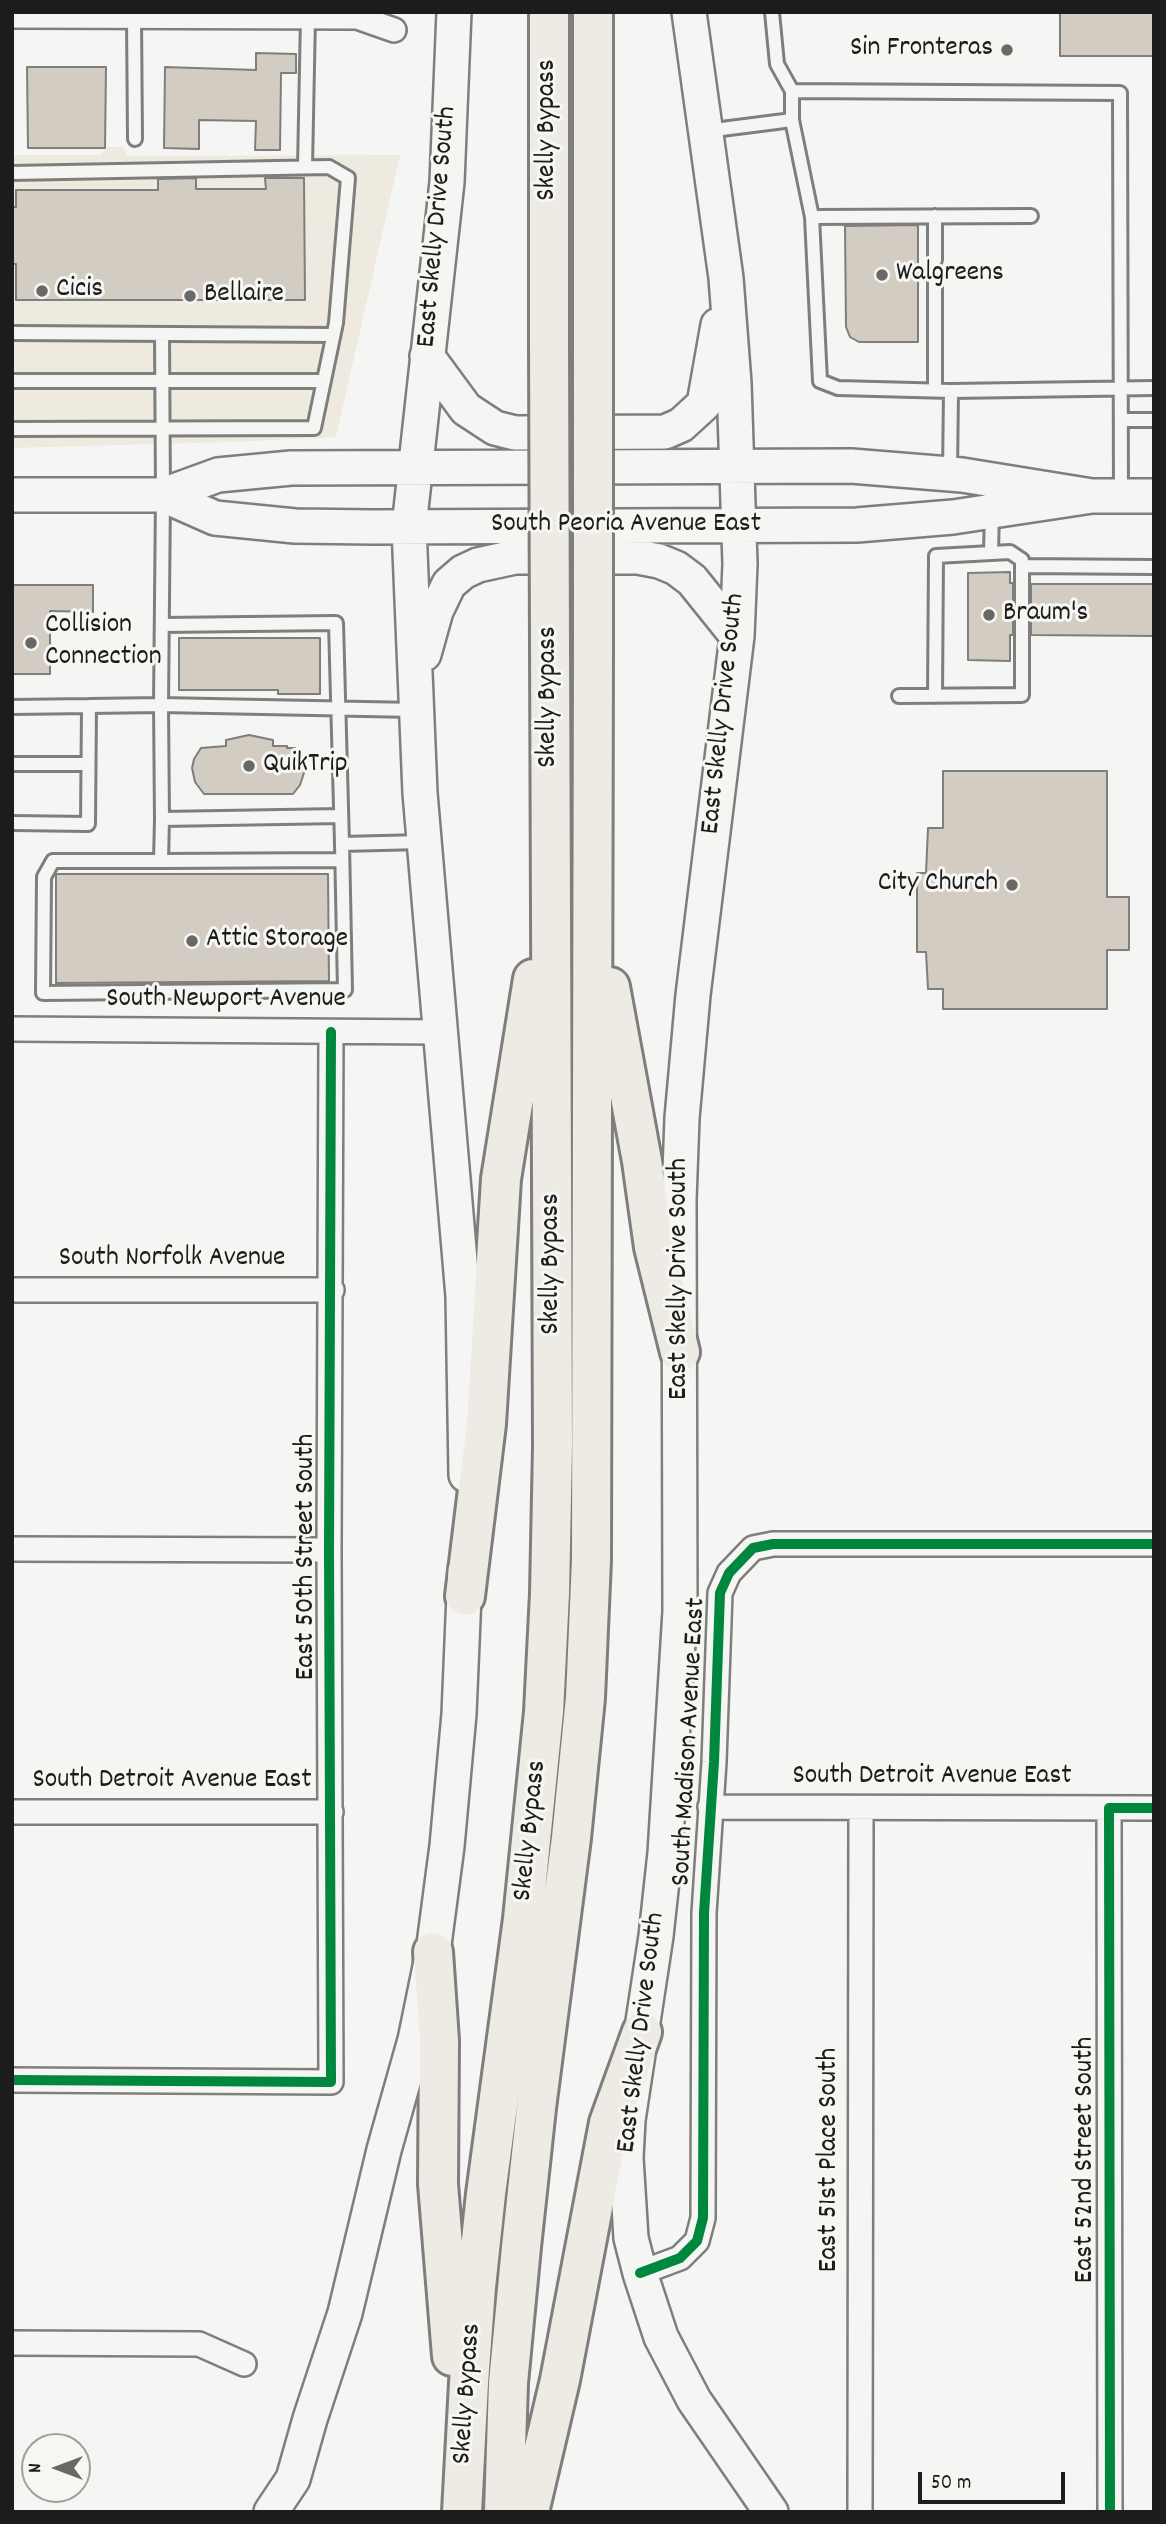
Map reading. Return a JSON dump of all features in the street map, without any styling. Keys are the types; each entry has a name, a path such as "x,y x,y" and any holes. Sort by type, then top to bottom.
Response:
{"highway":[{"name":"Skelly Bypass","path":"463,2499 476,2287 523,1919 543,1725 550,1606 553,1446 549,12"},
{"name":"Skelly Bypass","path":"504,2512 508,2384 536,2108 571,1838 585,1698 591,1560 593,12"},
{"path":"465,1596 486,1424 501,1179 551,866"},
{"path":"593,899 642,1161 654,1247 680,1352"},
{"path":"433,1952 439,2041 438,2184 463,2499"},
{"path":"529,2512 560,2380 609,2123 642,2032"}],"main road":[{"name":"East Skelly Drive South","path":"271,2512 293,2479 345,2313 415,2040 433,1952 447,1846 459,1714 465,1596 466,1382 463,1296 424,842 409,527 447,182 454,12"},
{"name":"East Skelly Drive South","path":"689,12 726,278 740,526 737,636 682,1118 680,1611 671,1770 657,1922 628,2120 626,2158 631,2238 639,2273 661,2337 694,2400 771,2512"},
{"path":"427,356 466,409 495,428 515,433 665,432 681,425 704,404 726,278"},
{"name":"South Peoria Avenue East","path":"12,495 163,495 218,475 292,468 851,466 950,474 1107,496"},
{"name":"South Peoria Avenue East","path":"163,495 215,518 295,526 409,527 857,525 1107,496 1154,496"},
{"path":"416,697 442,595 449,584 463,572 495,559 638,557 659,561 676,568 692,580 737,636"}],"street":[{"path":"12,16 358,17 395,26"},
{"name":"South Newport Avenue","path":"12,1029 440,1032"},
{"name":"East 50th Street South","path":"12,2080 331,2082 331,1032"},
{"name":"South Norfolk Avenue","path":"12,1290 332,1290"},
{"name":"South Madison Avenue East","path":"639,2273 680,2258 697,2241 703,2218 704,1913 720,1593 729,1573 753,1548 773,1544 1154,1544"},
{"path":"12,1549 329,1550"},
{"name":"South Detroit Avenue East","path":"710,1807 1154,1808"},
{"name":"East 52nd Street South","path":"1109,1808 1110,2512"},
{"name":"East 51st Place South","path":"860,2512 861,1809"},
{"name":"South Detroit Avenue East","path":"12,1812 331,1812"},
{"path":"12,2343 199,2344 244,2364"}],"lane":[{"path":"772,12 777,64 792,91 792,120 812,218 820,381 838,388 951,391 1154,388"},
{"path":"134,17 135,139"},
{"path":"305,167 308,17"},
{"path":"792,91 1121,93 1121,420 1107,496"},
{"path":"705,131 792,120"},
{"path":"12,173 329,167 348,178 333,335 314,428 12,429"},
{"path":"935,216 935,260"},
{"path":"812,218 1031,216"},
{"path":"935,280 935,389"},
{"path":"12,333 333,335"},
{"path":"161,860 162,334"},
{"path":"12,381 324,381"},
{"path":"950,474 951,391"},
{"path":"1121,420 1154,420"},
{"path":"991,553 992,511"},
{"path":"898,696 935,696 1022,695 1022,559 1010,552 936,556 935,696"},
{"path":"1022,566 1154,567"},
{"path":"162,625 336,623 342,844 345,990 43,993 44,877 53,861 342,860"},
{"path":"12,707 161,705 338,708 416,697"},
{"path":"12,823 88,824 89,706"},
{"path":"12,764 88,764"},
{"path":"162,819 341,816"},
{"path":"342,844 424,842"}],"shaded area":[{"name":"Bellaire","path":"107,147 123,147 127,156 400,155 336,437 12,448 12,155 101,155"}],"building":[{"path":"1060,12 1154,12 1154,56 1060,56"},
{"path":"256,53 296,54 296,73 281,73 280,150 255,150 256,121 199,120 199,149 164,148 165,67 256,70"},
{"path":"27,67 106,67 105,148 28,148"},
{"path":"196,178 196,189 266,189 265,178 304,178 305,300 16,300 16,264 12,264 12,207 16,207 16,190 158,190 158,179"},
{"name":"Walgreens","path":"918,225 918,342 859,342 850,337 846,327 845,226"},
{"name":"Braum's","path":"1010,572 1010,583 1013,583 1013,635 1010,635 1010,661 968,660 968,573"},
{"path":"1031,584 1154,584 1154,636 1031,635"},
{"name":"Collision Connection","path":"12,585 93,585 93,612 50,611 50,674 12,674"},
{"name":"QuikTrip","path":"179,638 320,638 320,694 278,694 278,690 179,690"},
{"name":"QuikTrip","path":"249,735 273,740 273,746 287,746 295,748 295,752 301,752 305,770 300,785 293,794 204,794 195,782 192,768 201,748 226,746 226,740"},
{"name":"City Church","path":"943,771 1107,771 1107,897 1129,897 1129,950 1107,950 1107,1009 943,1009 943,989 928,989 926,952 917,952 917,873 926,873 928,828 943,828"},
{"name":"Attic Storage","path":"56,874 328,874 329,981 56,983"}],"cycle path":[{"path":"12,2080 331,2082 331,1032"},
{"path":"640,2273 680,2258 697,2241 703,2218 704,1913 714,1762 720,1593 729,1573 753,1548 773,1544 1154,1544"},
{"path":"1110,2512 1109,1808 1154,1808"}],"place":[{"name":"Sin Fronteras","path":"1007,50"},
{"name":"Walgreens","path":"882,275"},
{"name":"Cicis","path":"42,291"},
{"name":"Bellaire","path":"190,296"},
{"name":"Braum's","path":"989,615"},
{"name":"Collision Connection","path":"31,643"},
{"name":"QuikTrip","path":"249,766"},
{"name":"City Church","path":"1012,885"},
{"name":"Attic Storage","path":"192,941"}]}
